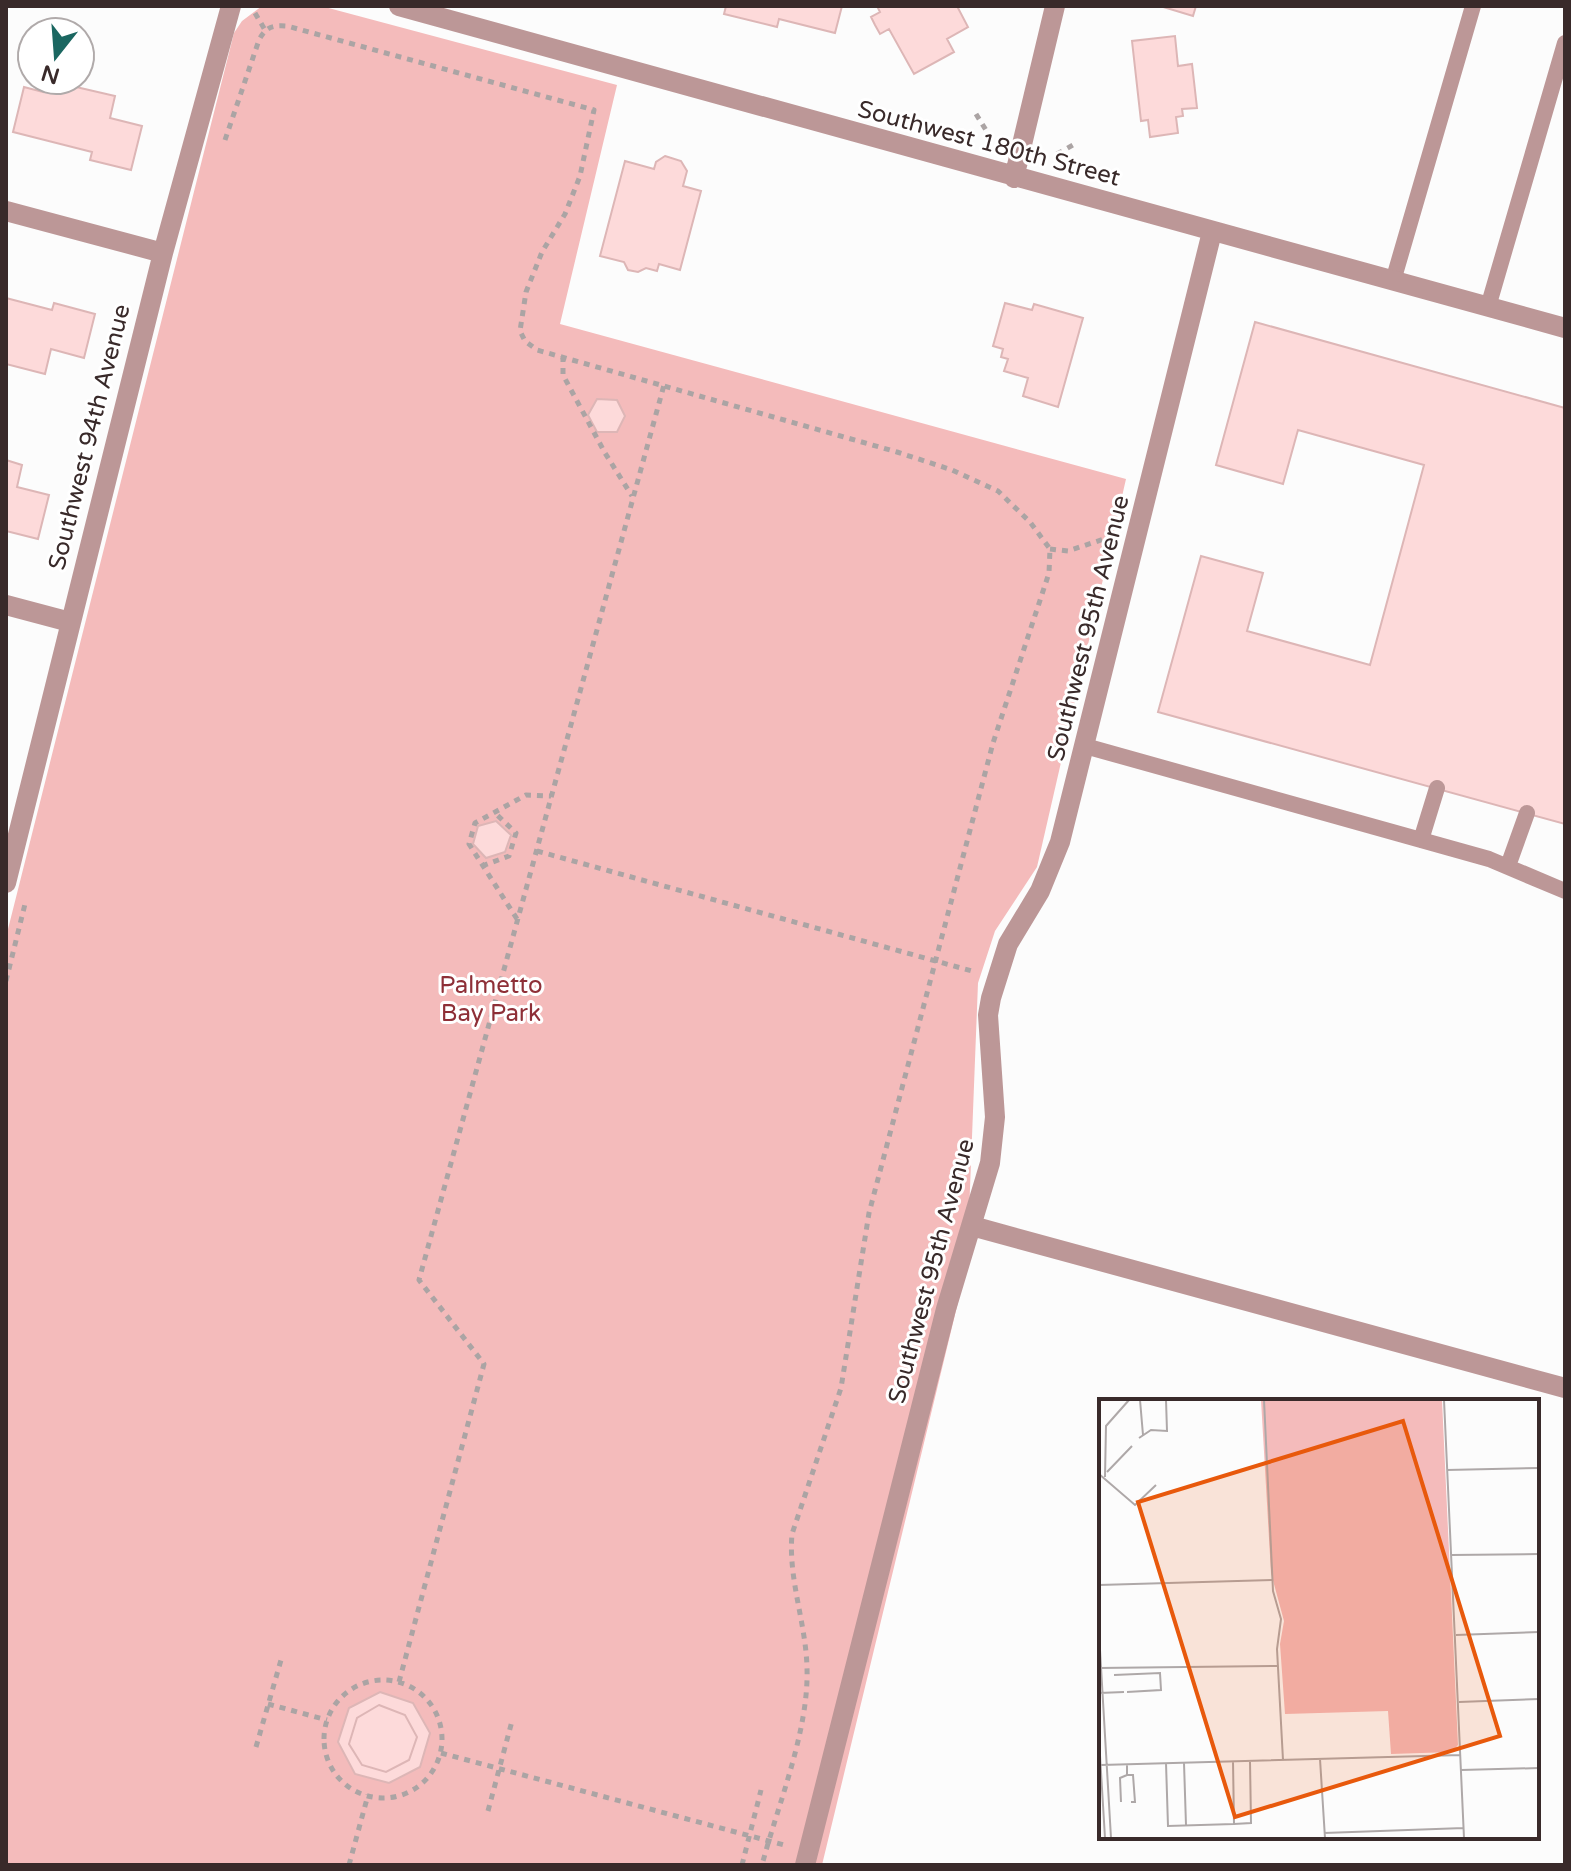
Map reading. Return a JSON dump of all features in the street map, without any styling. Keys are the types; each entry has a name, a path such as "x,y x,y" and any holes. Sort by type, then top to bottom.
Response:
{"street":[{"name":"Southwest 94th Avenue","path":"6,883 163,253 231,6"},
{"name":"Southwest 180th Street","path":"399,6 1565,328"},
{"path":"1014,178 1055,6"},
{"path":"6,211 163,253"},
{"name":"Southwest 95th Avenue","path":"805,1865 946,1309 994,1140 988,1015 991,998 1008,944 1052,867 1085,746 1212,232"},
{"path":"6,605 70,622"},
{"path":"972,1226 1565,1388"}],"lane":[{"path":"1393,281 1473,6"},
{"path":"1488,307 1565,43"},
{"path":"1085,746 1508,866 1565,891"},
{"path":"1421,840 1437,788"},
{"path":"1508,866 1527,813"}],"path":[{"path":"253,9 265,30"},
{"path":"259,40 265,30 274,25 287,26 594,110 580,176 565,214 542,252 526,292 520,331 525,341 537,350 952,470 998,491 1030,522 1050,549 1049,573 997,729 869,1213 841,1388 792,1534 790,1554 806,1642 807,1682 796,1745 762,1865"},
{"path":"976,114 989,135"},
{"path":"1057,154 1073,145"},
{"path":"563,356 563,375 633,498"},
{"path":"399,1682 484,1364 419,1280 664,385"},
{"path":"1050,549 1068,551 1104,539"},
{"path":"517,920 469,844 475,823 526,795 552,796"},
{"path":"482,866 509,856 516,833 495,813"},
{"path":"537,851 972,971"},
{"path":"256,1747 281,1660"},
{"path":"368,1682 399,1682 420,1693 432,1705 443,1737 441,1753 421,1785 405,1794 387,1798 368,1795 350,1788 336,1775 327,1758 324,1739 327,1720 336,1703 350,1689 368,1682"},
{"path":"268,1704 327,1720"},
{"path":"488,1811 512,1721"},
{"path":"441,1753 791,1847"},
{"path":"742,1865 761,1790"},
{"path":"349,1865 368,1795"}],"green space":[{"name":"Palmetto Bay Park","path":"262,6 321,6 617,85 560,324 1126,479 1037,867 995,931 978,983 967,1265 822,1865 6,1865 6,937 234,33 242,21"}],"building":[{"path":"726,6 842,6 835,33 779,19 777,27 724,14"},
{"path":"877,6 957,6 968,27 947,39 954,52 914,74 889,29 880,34 875,25 871,17 880,12"},
{"path":"1160,6 1196,6 1193,16"},
{"path":"1175,36 1178,66 1192,64 1197,108 1182,109 1183,116 1176,117 1178,133 1150,137 1148,120 1141,121 1132,41"},
{"path":"96,92 115,96 110,118 142,126 131,170 90,160 92,152 13,132 22,96 96,96"},
{"path":"665,156 681,161 687,171 683,186 701,191 680,270 659,264 657,271 646,268 638,272 628,270 624,262 600,256 625,161 654,169 656,162"},
{"path":"6,298 52,310 54,303 95,314 84,358 51,349 45,374 6,364"},
{"path":"1005,303 1032,310 1034,304 1083,318 1058,407 1023,396 1028,378 1004,371 1008,359 1001,357 1003,349 993,346"},
{"path":"1255,322 1565,408 1565,824 1158,712 1201,556 1263,573 1247,631 1370,665 1424,465 1298,430 1283,484 1216,465"},
{"path":"597,399 617,400 625,416 617,432 597,432 588,415"},
{"path":"6,460 22,465 17,487 49,495 38,539 6,531"},
{"path":"496,821 511,835 505,852 486,858 473,844 478,826"},
{"path":"380,1692 413,1703 430,1733 420,1767 389,1783 355,1774 338,1742 349,1708","holes":["379,1705 405,1715 417,1737 409,1760 386,1772 362,1765 349,1744 357,1718"]},
{"path":"379,1705 405,1715 417,1737 409,1760 386,1772 362,1765 349,1744 357,1718"}]}
